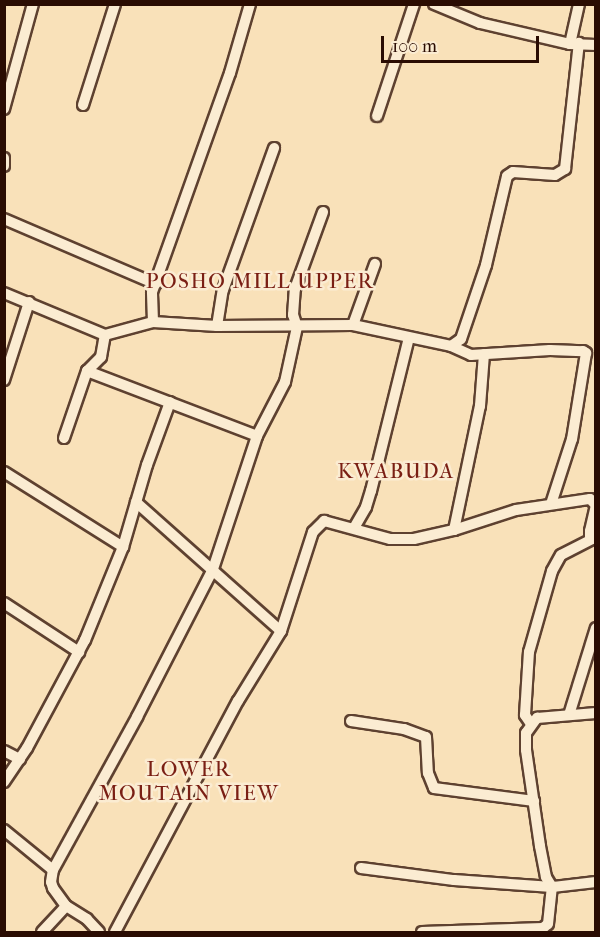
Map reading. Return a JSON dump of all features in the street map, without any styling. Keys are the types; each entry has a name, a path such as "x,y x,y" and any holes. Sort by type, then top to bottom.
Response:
{"street":[{"path":"4,109 33,4"},
{"path":"83,105 115,4"},
{"path":"153,322 151,305 156,284 230,73 250,4"},
{"path":"377,116 414,4"},
{"path":"434,4 480,23 574,43 596,45"},
{"path":"451,346 461,339 482,276 507,176 513,172 555,175 565,169 579,4"},
{"path":"217,326 223,290 274,148"},
{"path":"4,158 4,166"},
{"path":"99,933 87,919 66,906 53,888 53,870 137,717 213,569 257,436 285,382 297,327 292,315 295,289 323,212"},
{"path":"4,219 156,284"},
{"path":"353,325 375,264"},
{"path":"4,293 105,335 153,322 217,326 353,325 451,346 467,355 550,350 583,351 586,353 572,439 551,504"},
{"path":"4,380 29,302"},
{"path":"64,438 87,371 101,357 105,335"},
{"path":"354,528 366,507 371,491 409,338"},
{"path":"454,530 480,406 484,354"},
{"path":"87,371 257,436"},
{"path":"4,782 20,759 79,652 123,547 170,402"},
{"path":"4,472 123,547"},
{"path":"115,933 238,701 281,631 313,532 324,521 390,539 414,539 454,530 516,510 590,500 596,505 590,531 594,539 561,555 552,571 529,652 525,715 531,724"},
{"path":"136,502 281,631"},
{"path":"4,603 79,652"},
{"path":"569,715 596,628"},
{"path":"422,933 543,928 548,924 552,887 546,877 526,750 526,733 531,724 544,717 596,713"},
{"path":"351,721 404,729 426,737 428,773 434,788 534,801"},
{"path":"4,751 20,759"},
{"path":"4,830 53,870"},
{"path":"361,868 454,880 552,887 596,882"},
{"path":"42,933 66,906"}],"district":[{"name":"POSHO MILL UPPER","path":"260,281"},
{"name":"KWABUDA","path":"396,471"},
{"name":"LOWER MOUTAIN VIEW","path":"189,781"}]}
